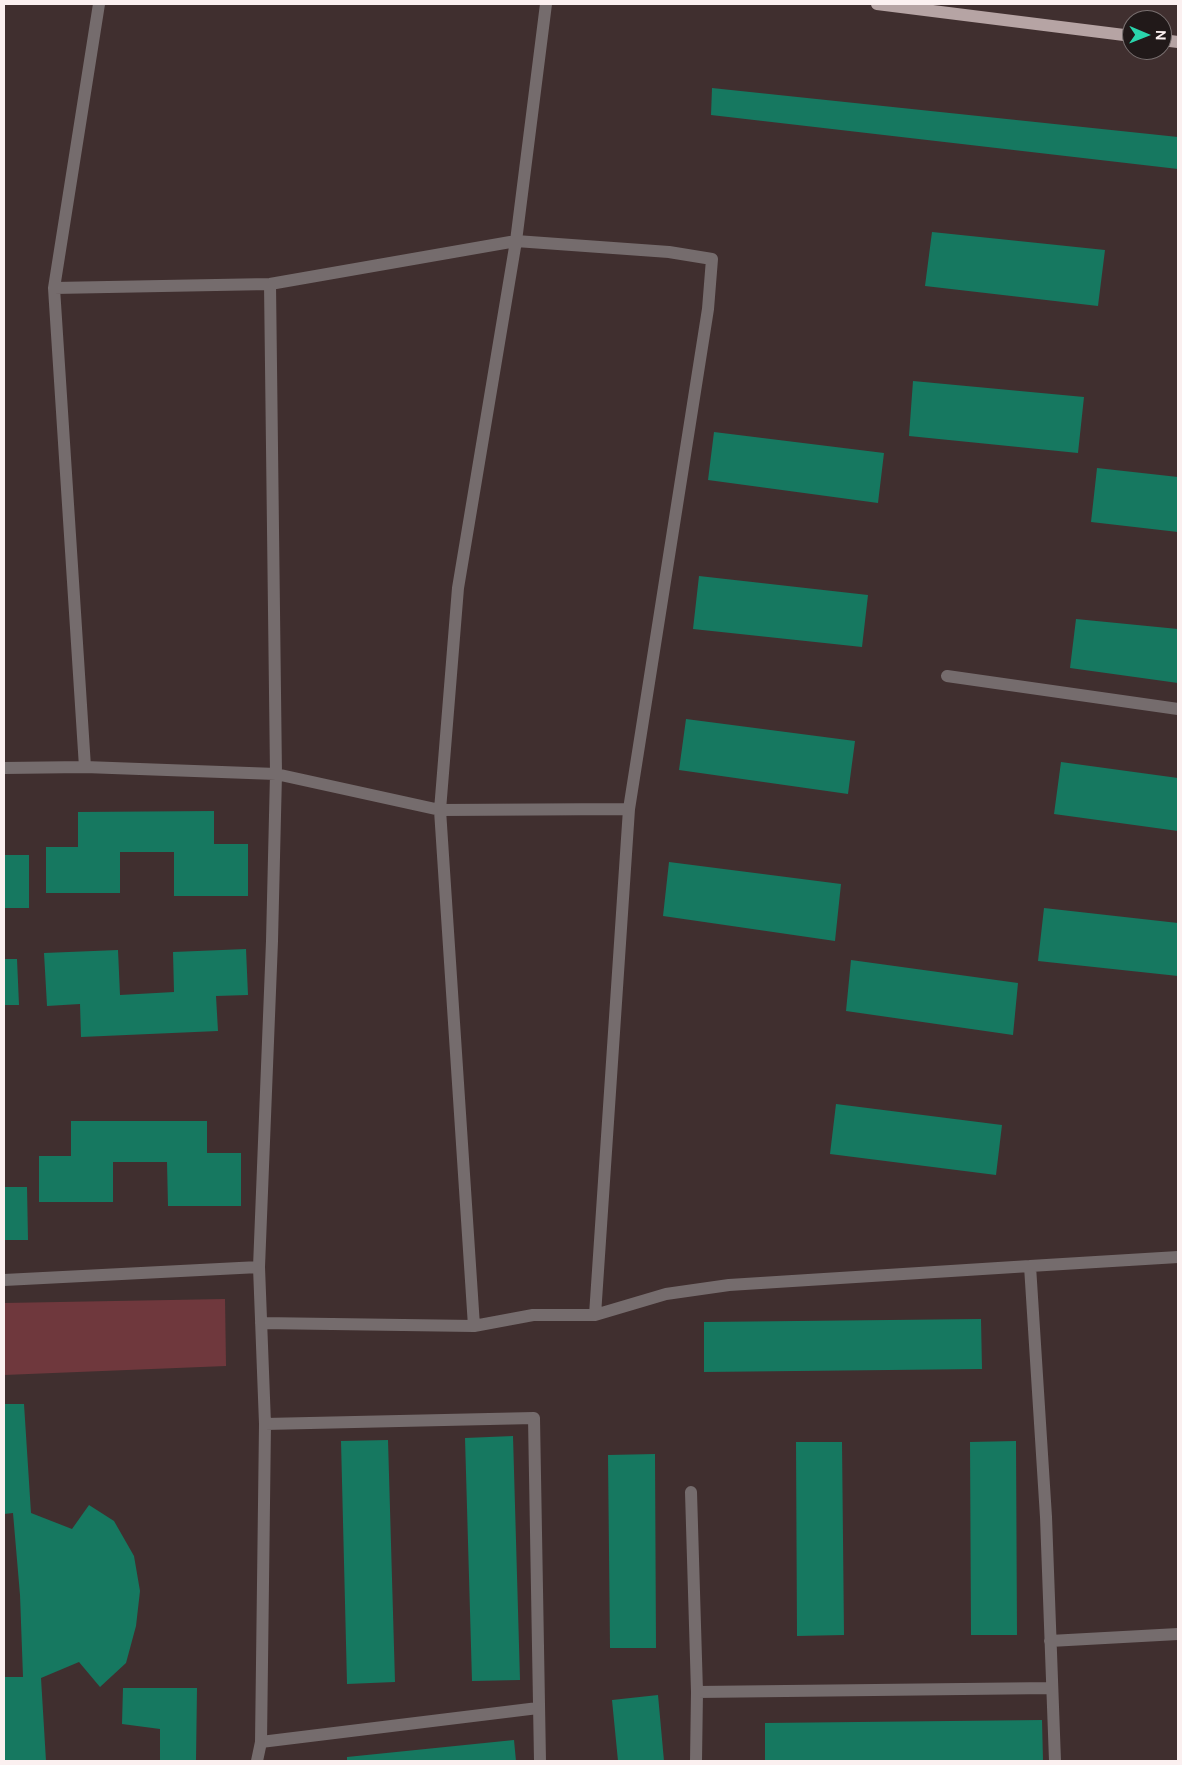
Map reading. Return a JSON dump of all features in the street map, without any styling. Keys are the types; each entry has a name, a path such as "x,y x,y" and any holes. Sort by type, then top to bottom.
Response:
{"main road":[{"path":"877,4 1122,35"}],"street":[{"path":"85,767 54,288 99,4"},
{"path":"474,1326 440,810 458,588 516,241 546,4"},
{"path":"54,288 270,284 516,241 669,252 712,259 708,308 629,809 595,1315"},
{"path":"257,1761 261,1742 265,1424 259,1267 265,1072 272,941 276,774 270,284"},
{"path":"947,676 1178,709"},
{"path":"4,768 85,767 276,774 440,810 629,809"},
{"path":"261,1323 474,1326 533,1315 595,1315 666,1294 729,1285 1178,1257"},
{"path":"1030,1266 1046,1517 1055,1761"},
{"path":"4,1280 259,1267"},
{"path":"265,1424 534,1418 540,1761"},
{"path":"691,1492 696,1761"},
{"path":"1050,1641 1178,1634"},
{"path":"696,1692 1052,1688"},
{"path":"261,1742 538,1708"}],"shaded area":[{"path":"225,1299 226,1366 4,1375 4,1303"}],"building":[{"path":"712,88 1178,137 1178,169 711,115"},
{"path":"932,232 1105,250 1098,306 925,286"},
{"path":"913,381 1084,397 1078,453 909,436"},
{"path":"714,432 884,453 878,503 708,480"},
{"path":"1097,468 1178,477 1178,532 1091,522"},
{"path":"699,576 868,595 862,647 693,629"},
{"path":"1076,619 1178,629 1178,683 1070,668"},
{"path":"686,719 855,741 848,794 679,770"},
{"path":"1061,762 1178,778 1178,831 1054,814"},
{"path":"214,811 214,844 248,844 248,896 174,896 174,852 120,852 120,893 46,893 46,847 78,847 78,812"},
{"path":"4,855 29,855 29,908 4,908"},
{"path":"669,862 841,884 835,941 663,916"},
{"path":"1044,908 1178,923 1178,976 1038,961"},
{"path":"246,949 248,995 216,996 218,1031 81,1037 80,1004 47,1006 44,953 118,950 120,995 174,992 173,952"},
{"path":"4,959 17,959 19,1005 4,1005"},
{"path":"851,960 1018,983 1013,1035 846,1011"},
{"path":"836,1104 1002,1125 996,1175 830,1154"},
{"path":"71,1121 207,1121 207,1153 241,1153 241,1206 168,1206 167,1162 113,1162 113,1202 39,1202 39,1156 71,1156"},
{"path":"4,1187 27,1187 28,1240 4,1240"},
{"path":"981,1319 982,1369 704,1372 704,1322"},
{"path":"4,1404 24,1404 31,1513 72,1529 89,1505 114,1521 134,1556 140,1591 136,1626 126,1663 100,1687 79,1662 41,1678 46,1761 4,1761 4,1677 23,1677 20,1595 13,1513 4,1514"},
{"path":"513,1436 520,1680 472,1681 465,1438"},
{"path":"388,1440 395,1682 347,1684 341,1441"},
{"path":"1016,1441 1017,1635 971,1635 970,1442"},
{"path":"796,1442 842,1442 844,1635 797,1636"},
{"path":"655,1454 656,1648 610,1648 608,1455"},
{"path":"123,1688 197,1688 196,1761 160,1761 160,1729 122,1724"},
{"path":"658,1695 664,1761 618,1761 612,1700"},
{"path":"1042,1720 1043,1761 765,1761 765,1723"},
{"path":"514,1740 516,1761 347,1761 347,1757"}]}
